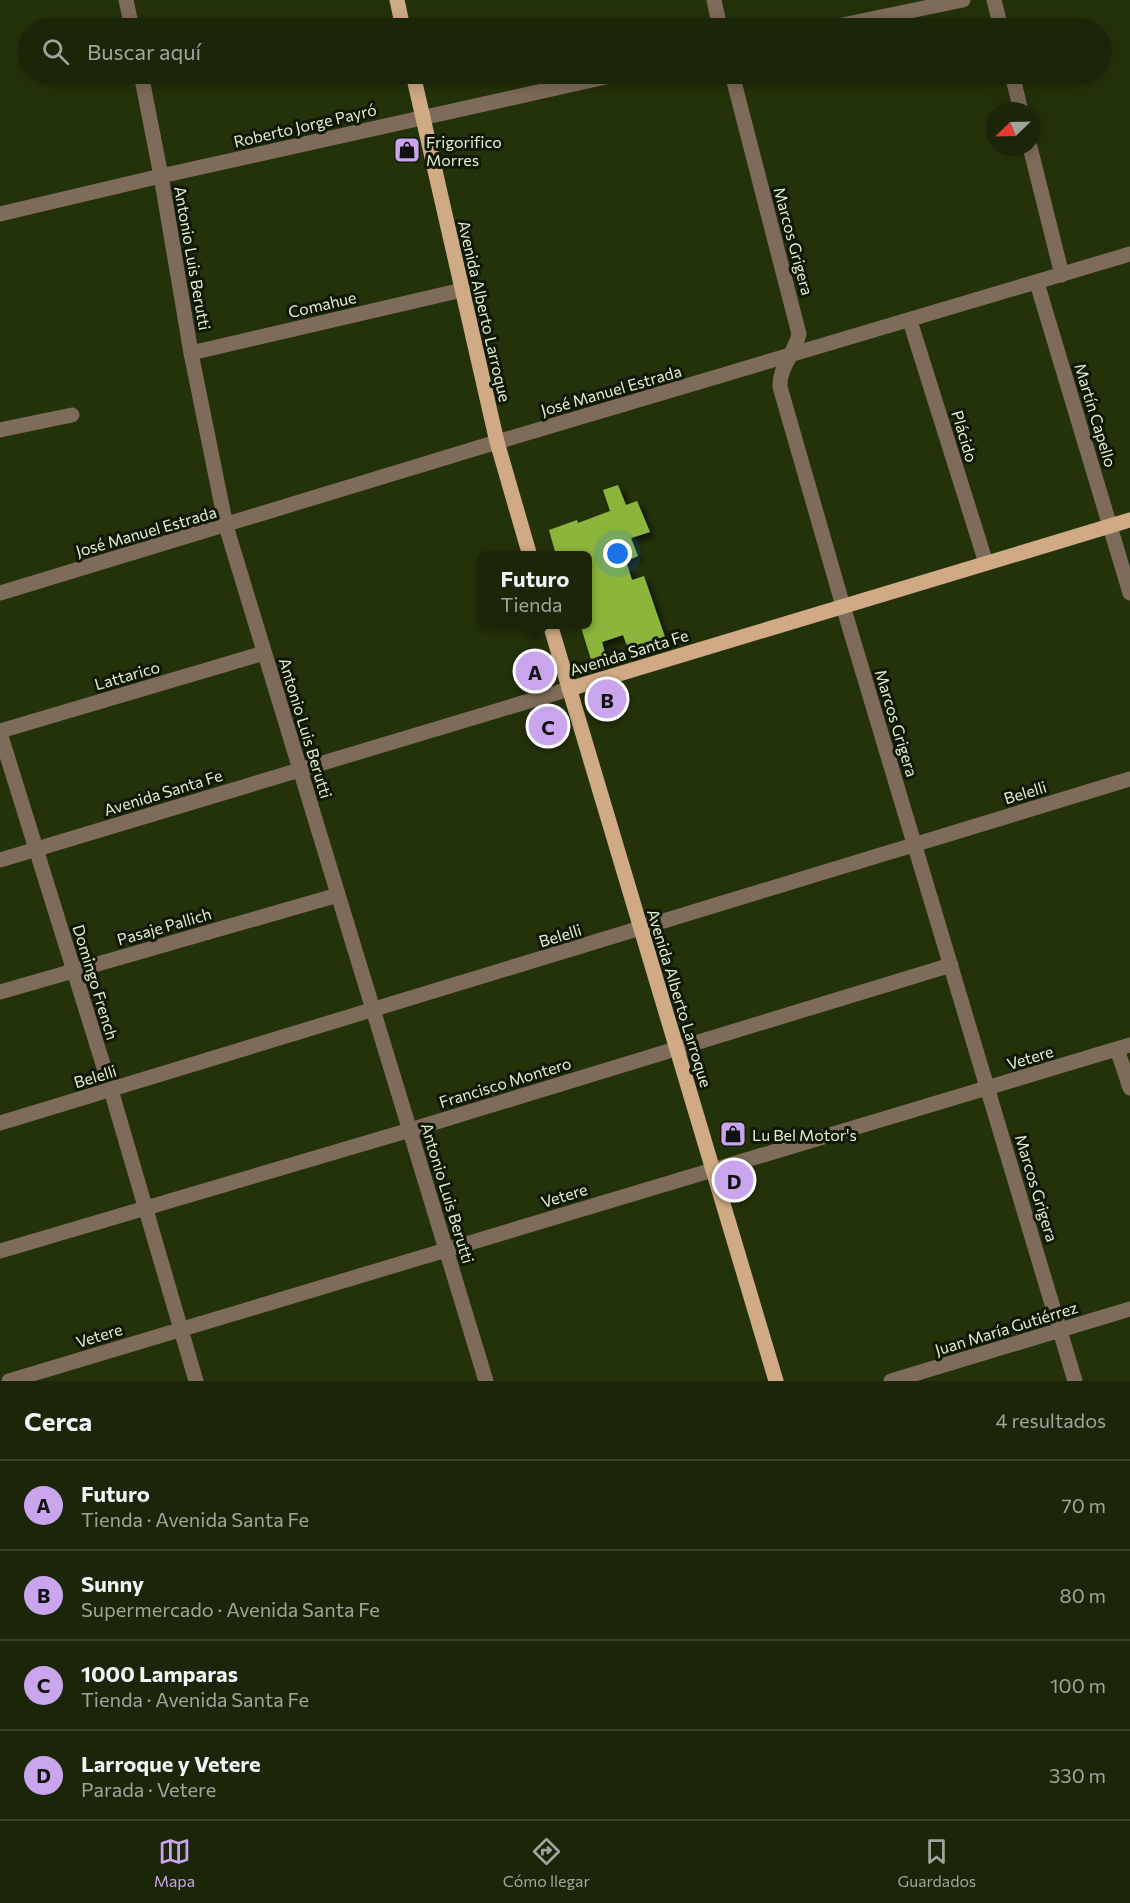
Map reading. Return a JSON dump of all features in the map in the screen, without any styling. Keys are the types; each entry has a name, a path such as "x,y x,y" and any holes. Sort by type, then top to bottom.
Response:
{"main road":[{"path":"398,0 401,18"},
{"name":"Avenida Alberto Larroque","path":"415,84 497,442 529,551"},
{"name":"Avenida Santa Fe","path":"569,689 1130,520"},
{"name":"Avenida Alberto Larroque","path":"551,629 776,1381"}],"street":[{"path":"126,0 130,18"},
{"path":"714,0 718,18"},
{"path":"876,18 963,0"},
{"path":"994,0 998,18"},
{"name":"Antonio Luis Berutti","path":"143,84 191,353 226,526 486,1381"},
{"name":"Roberto Jorge Payró","path":"0,214 573,84"},
{"name":"Marcos Grigera","path":"735,84 799,334 782,371 780,387 843,606 1075,1381"},
{"path":"1015,84 1020,102"},
{"path":"1032,156 1062,276"},
{"name":"José Manuel Estrada","path":"0,593 497,442 1130,254"},
{"name":"Martín Capello","path":"1037,282 1130,593"},
{"name":"Comahue","path":"191,353 462,290"},
{"name":"Plácido","path":"910,321 986,563"},
{"path":"0,430 72,415"},
{"name":"Lattarico","path":"0,732 264,653"},
{"name":"Avenida Santa Fe","path":"0,860 569,689"},
{"name":"Domingo French","path":"0,732 111,1090 196,1381"},
{"name":"Belelli","path":"0,1123 375,1011 1130,779"},
{"name":"Pasaje Pallich","path":"0,992 338,895"},
{"name":"Francisco Montero","path":"0,1251 410,1130 951,965"},
{"path":"1124,1047 1130,1088"},
{"name":"Vetere","path":"9,1381 1124,1047"},
{"name":"Juan María Gutiérrez","path":"891,1381 1130,1310"}],"building":[{"path":"618,485 626,505 637,501 650,532 631,538 638,556 626,561 632,580 644,576 666,640 630,654 623,635 602,642 607,661 593,666 582,629 592,629 592,551 555,551 549,530 577,520 578,523 610,511 603,490"}],"place":[{"name":"Frigorifico Morres","path":"407,150"},
{"name":"Futuro","path":"535,671"},
{"name":"Sunny","path":"607,699"},
{"name":"1000 Lamparas","path":"548,726"},
{"name":"Lu Bel Motor's","path":"733,1134"},
{"name":"Larroque y Vetere","path":"734,1180"}]}
